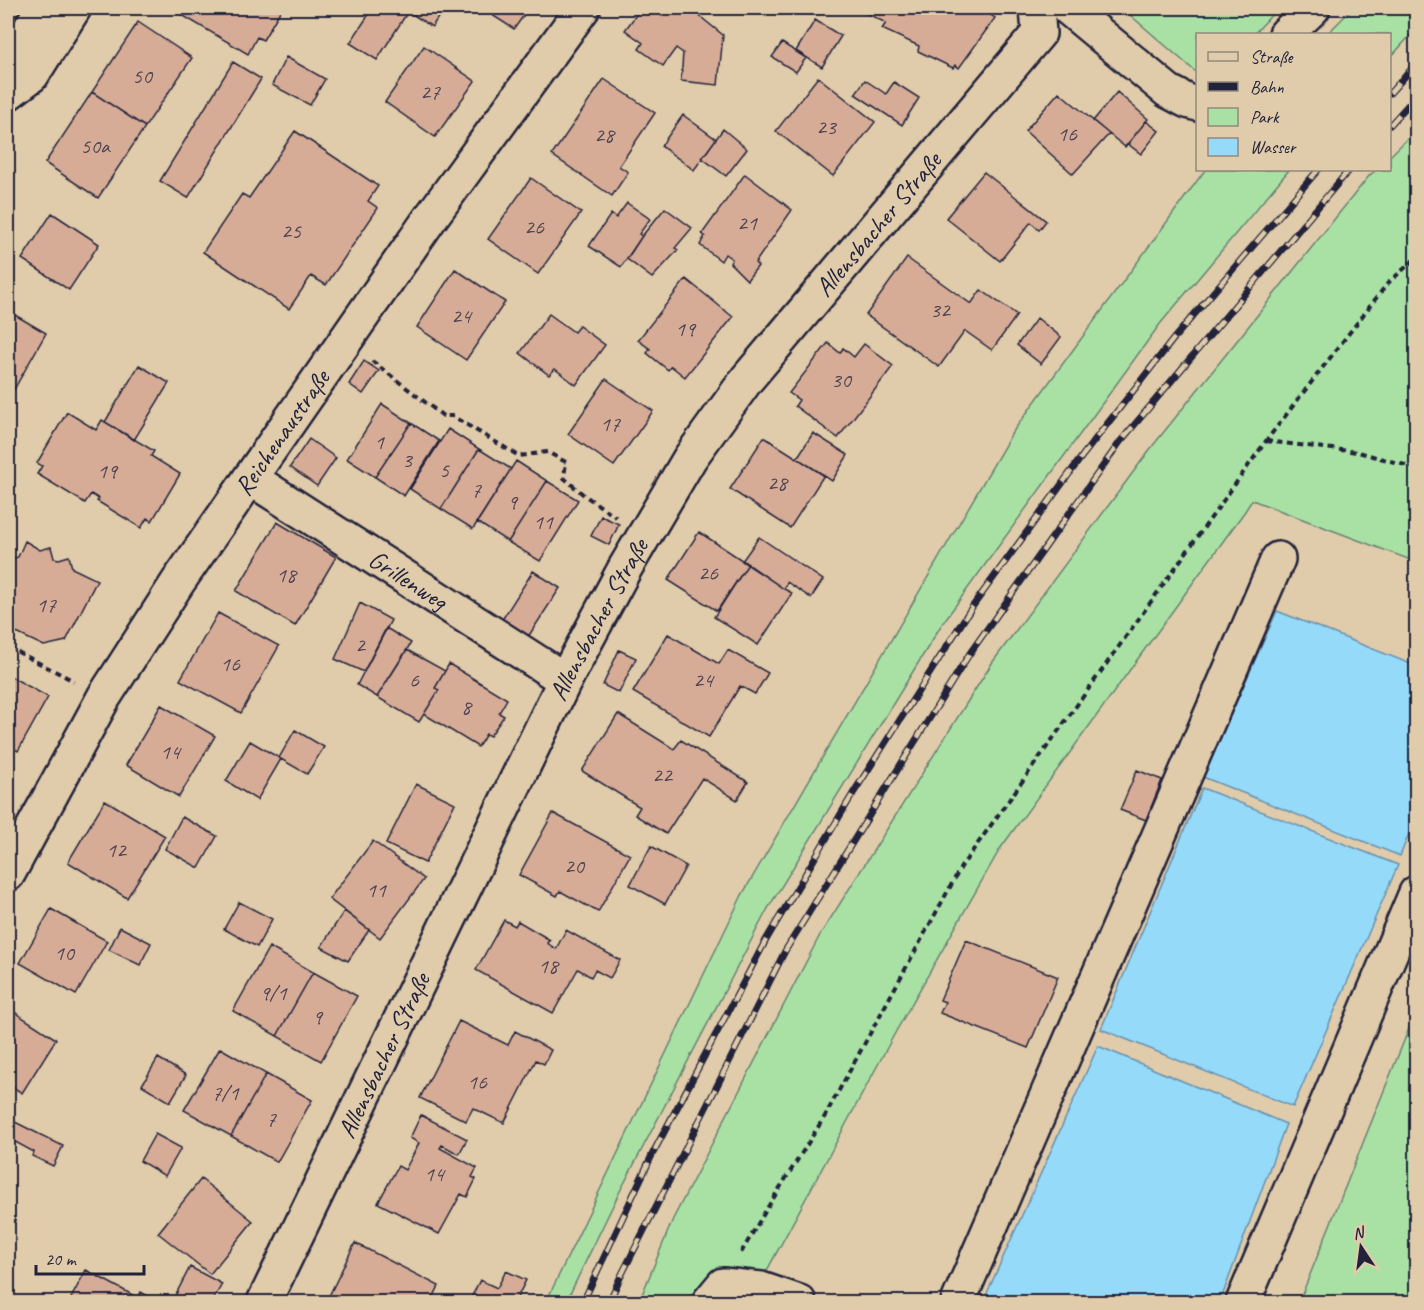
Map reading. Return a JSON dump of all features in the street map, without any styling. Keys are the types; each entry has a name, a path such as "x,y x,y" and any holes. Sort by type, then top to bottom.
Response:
{"street":[{"path":"8,71 11,60 43,8"},
{"path":"8,93 32,75 74,8"},
{"name":"Reichenaustraße","path":"8,874 104,697 178,582 429,220 583,8"},
{"name":"Allensbacher Straße","path":"264,1302 565,680 625,568 690,458 747,378 1039,33 1037,8"},
{"path":"1068,8 1168,91 1196,104"},
{"path":"1287,33 1313,8"},
{"name":"Grillenweg","path":"249,478 565,680"},
{"path":"958,1302 1278,559"},
{"path":"1243,1302 1416,893"},
{"path":"716,1294 761,1289 798,1302"}],"path":[{"path":"716,1294 825,1116 961,867 1266,441 1387,284 1416,258"},
{"path":"345,340 443,416 452,416 519,456 547,452 566,462 564,478 596,503"},
{"path":"1266,441 1358,452 1416,468"},
{"path":"8,647 104,697"}],"green space":[{"path":"1122,8 1278,8 1255,33 1196,33 1196,72"},
{"path":"1353,8 1416,8 1416,29 1391,57 1391,33 1328,33"},
{"path":"1416,130 1416,562 1252,500 1000,849 895,1033 750,1302 639,1302 673,1219 820,935 992,663 1151,448 1369,176 1375,171 1391,171 1391,155"},
{"path":"1204,171 1288,171 1160,324 942,624 767,910 618,1195 566,1302 546,1302 742,895 1012,433"},
{"path":"1416,1011 1416,1302 1299,1302"}],"water":[{"path":"1277,611 1416,666 1416,816 1400,856 1203,777"},
{"path":"1202,788 1398,865 1293,1107 1101,1029"},
{"path":"1098,1046 1286,1124 1220,1302 983,1302"}],"building":[{"path":"170,8 282,8 263,40 257,37 248,54"},
{"path":"373,8 398,8 407,13 377,60 350,43"},
{"path":"412,8 444,8 432,27 409,12"},
{"path":"481,8 529,8 514,29"},
{"path":"641,8 694,8 692,10 723,35 718,85 681,81 683,53 676,48 663,66 639,49 643,43 625,30"},
{"path":"856,8 980,8 995,18 959,68 955,65 953,68 918,51 919,46 882,29 886,23"},
{"path":"815,20 841,36 822,67 796,51"},
{"path":"138,22 192,58 145,127 92,92"},
{"path":"782,43 806,58 796,72 772,57"},
{"path":"424,46 475,81 435,137 385,102"},
{"path":"286,57 325,79 310,105 272,85"},
{"path":"233,62 261,79 188,198 160,181"},
{"path":"818,77 875,122 833,176 776,131"},
{"path":"604,79 655,113 619,166 628,172 612,196 552,155"},
{"path":"865,80 886,94 894,82 919,98 902,125 855,94"},
{"path":"92,92 145,127 98,198 45,163"},
{"path":"1059,92 1109,134 1073,174 1025,131"},
{"path":"1117,92 1148,119 1125,147 1093,121"},
{"path":"683,115 716,139 694,170 661,146"},
{"path":"1146,121 1159,131 1141,154 1128,144"},
{"path":"723,129 747,149 726,176 702,158"},
{"path":"295,131 378,186 368,201 378,208 326,285 311,276 289,309 203,252 242,194 249,198"},
{"path":"984,172 1046,221 1039,230 1031,222 1000,261 946,218"},
{"path":"745,174 792,210 755,263 758,266 747,280 730,263 732,259 725,254 721,261 700,245 705,236 702,234"},
{"path":"531,178 581,213 538,274 488,239"},
{"path":"627,203 650,219 639,234 642,236 621,267 589,246 611,214 616,218"},
{"path":"665,208 692,228 675,248 678,250 652,278 627,259"},
{"path":"52,213 99,244 69,290 22,259"},
{"path":"907,258 971,304 981,290 1017,315 992,350 965,331 939,367 866,315"},
{"path":"455,269 505,302 466,360 417,327"},
{"path":"686,279 733,317 685,377 671,366 668,370 647,353 650,349 638,340"},
{"path":"8,311 46,333 8,400"},
{"path":"549,314 574,332 579,326 605,345 576,385 555,369 549,375 520,353"},
{"path":"1037,318 1061,337 1041,364 1017,345"},
{"path":"828,343 840,353 843,348 854,357 864,344 893,366 838,438 795,406 799,400 789,393"},
{"path":"364,361 379,371 363,394 349,384"},
{"path":"139,365 169,383 134,440 105,422"},
{"path":"606,379 653,411 614,466 568,434"},
{"path":"382,404 411,423 375,477 347,459"},
{"path":"67,412 96,430 102,420 154,451 151,456 180,474 152,521 147,518 141,528 97,501 99,499 91,494 85,503 37,474 42,466 37,463"},
{"path":"411,423 439,441 404,496 375,477"},
{"path":"448,429 479,449 441,509 410,489"},
{"path":"813,433 848,455 832,481 797,458"},
{"path":"764,437 824,475 790,528 730,489"},
{"path":"309,439 336,458 317,486 290,467"},
{"path":"479,449 511,469 473,529 441,509"},
{"path":"516,461 547,481 508,542 477,522"},
{"path":"547,481 578,500 540,561 508,542"},
{"path":"601,516 619,524 609,545 591,536"},
{"path":"277,522 336,557 295,626 236,591"},
{"path":"699,532 748,564 717,611 668,580"},
{"path":"759,537 823,580 811,598 787,582 784,589 742,561"},
{"path":"25,541 40,550 51,547 54,558 69,556 72,568 97,580 66,641 44,646 8,629 8,560 18,557"},
{"path":"748,564 792,593 758,645 714,617"},
{"path":"533,571 560,588 524,643 498,626"},
{"path":"360,603 391,620 364,672 335,659"},
{"path":"218,613 279,646 241,713 180,680"},
{"path":"386,628 411,643 377,697 357,685"},
{"path":"668,634 719,664 728,650 768,673 755,694 740,686 709,737 633,692"},
{"path":"407,650 445,671 435,688 439,690 419,722 377,697"},
{"path":"619,650 636,658 619,693 603,685"},
{"path":"449,664 507,699 499,713 504,716 490,736 486,734 478,747 424,714 439,690 435,688"},
{"path":"8,675 48,697 18,751 8,745"},
{"path":"161,705 215,736 179,797 126,765"},
{"path":"618,714 674,749 681,740 748,782 737,800 702,778 666,834 635,815 640,807 582,771"},
{"path":"295,730 324,747 307,774 279,758"},
{"path":"250,741 281,759 257,800 226,781"},
{"path":"1137,770 1162,780 1146,820 1120,810"},
{"path":"416,784 455,803 425,863 386,844"},
{"path":"105,800 165,836 127,898 68,862"},
{"path":"553,813 630,855 598,912 560,891 557,896 519,875"},
{"path":"182,817 217,836 199,868 165,849"},
{"path":"373,841 424,879 380,938 329,899"},
{"path":"651,846 686,866 665,904 630,885"},
{"path":"239,902 272,919 257,947 224,929"},
{"path":"51,909 107,941 76,995 20,963"},
{"path":"344,911 369,930 348,961 321,947"},
{"path":"504,920 515,926 518,921 550,940 547,943 556,949 566,930 620,960 610,978 595,970 591,977 578,969 553,1013 476,970"},
{"path":"120,927 151,943 140,965 109,950"},
{"path":"966,940 1058,977 1028,1048 940,1013 945,1002 940,1000"},
{"path":"269,947 313,972 277,1036 233,1011"},
{"path":"313,972 357,996 321,1061 277,1036"},
{"path":"8,1008 56,1039 22,1093 8,1084"},
{"path":"459,1021 508,1045 515,1031 551,1050 544,1064 536,1060 504,1123 473,1108 466,1121 420,1098"},
{"path":"220,1048 266,1074 231,1136 184,1110"},
{"path":"158,1058 186,1075 170,1102 142,1085"},
{"path":"266,1074 312,1100 277,1162 231,1136"},
{"path":"421,1115 467,1139 459,1154 442,1145 440,1148 477,1168 472,1177 476,1179 467,1197 461,1194 439,1234 378,1203 398,1166 405,1170 419,1143 410,1138"},
{"path":"13,1121 63,1146 53,1166 32,1156 34,1152 8,1138"},
{"path":"155,1134 181,1148 165,1176 140,1161"},
{"path":"201,1179 253,1221 210,1274 158,1233"},
{"path":"355,1243 439,1286 431,1302 338,1302 328,1298"},
{"path":"190,1267 222,1284 212,1302 187,1302 175,1296"},
{"path":"86,1270 138,1298 141,1292 159,1302 69,1302"},
{"path":"506,1271 526,1280 517,1298 526,1302 469,1302 480,1280 497,1288"}],"railway":[{"path":"1391,92 1416,64"},
{"path":"1391,124 1416,96"},
{"path":"583,1302 653,1153 766,940 854,792 970,610 1083,455 1175,337 1317,171"},
{"path":"609,1302 785,951 970,653 1120,442 1348,171"}]}
